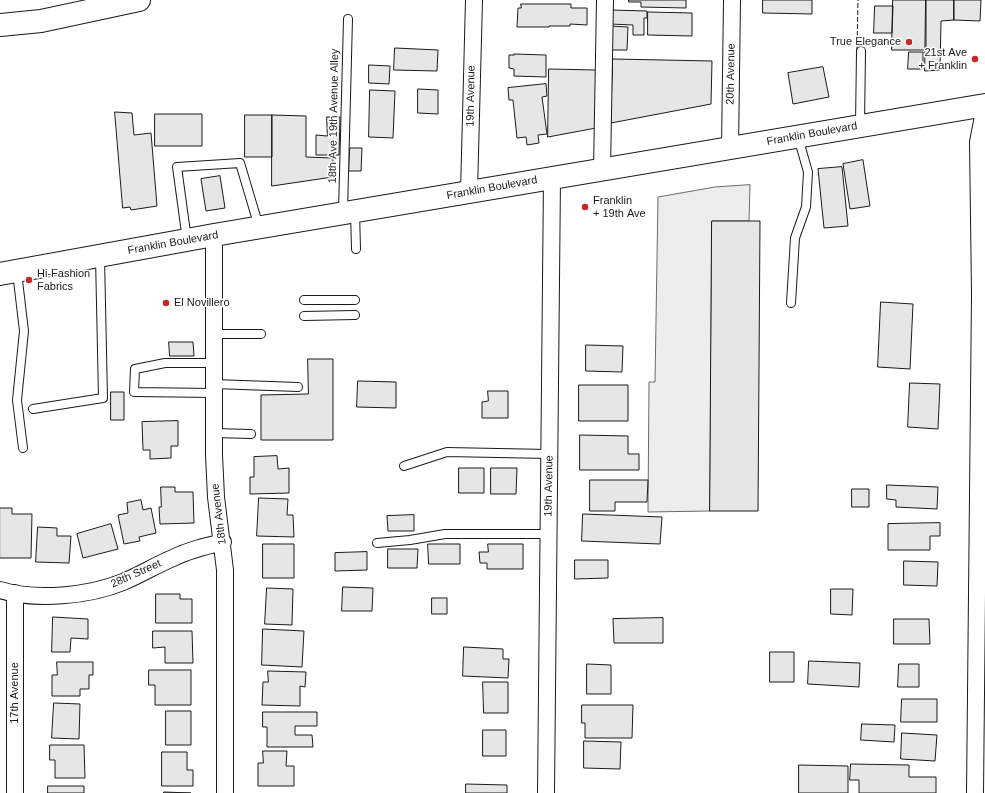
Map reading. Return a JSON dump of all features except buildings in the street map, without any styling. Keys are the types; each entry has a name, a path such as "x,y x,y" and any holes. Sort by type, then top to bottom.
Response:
{"main road":[{"path":"0,32 41,21 139,0"},
{"path":"0,25 41,21"},
{"name":"Franklin Boulevard","path":"9,273 259,228 985,105"}],"street":[{"name":"19th Avenue","path":"469,192 474,0"},
{"path":"602,170 605,0"},
{"name":"20th Avenue","path":"730,148 732,0"},
{"path":"975,793 982,294 978,142 985,105"},
{"name":"19th Avenue","path":"546,793 552,178"},
{"name":"18th Avenue","path":"214,236 214,433 216,497 223,542 225,570 225,793"},
{"name":"28th Street","path":"7,592 43,596 92,592 122,582 174,557 196,549 223,542"},
{"name":"17th Avenue","path":"7,592 15,793"}],"lane":[{"name":"18th Ave 19th Avenue Alley","path":"348,19 349,213 356,249"},
{"path":"860,126 861,51"},
{"path":"791,303 796,238 806,207 808,172 798,137"},
{"path":"187,241 177,167 240,163 259,228"},
{"path":"33,409 103,398 100,256"},
{"path":"9,273 24,331 18,400 22,448"},
{"path":"304,300 355,300"},
{"path":"304,316 355,315"},
{"path":"214,334 261,334"},
{"path":"214,363 165,363 135,369 134,392 298,387"},
{"path":"214,433 251,434"},
{"path":"404,466 447,452 549,454"},
{"path":"377,542 410,540 445,534 548,534"}],"shaded area":[{"path":"750,185 749,221 712,221 710,511 648,512 649,382 655,382 658,197 715,187"}],"fence":[{"path":"857,50 858,0"}],"place":[{"name":"True Elegance","path":"909,42"},
{"name":"21st Ave + Franklin","path":"975,59"},
{"name":"Franklin + 19th Ave","path":"585,207"},
{"name":"Hi-Fashion Fabrics","path":"29,280"},
{"name":"El Novillero","path":"166,303"}]}
